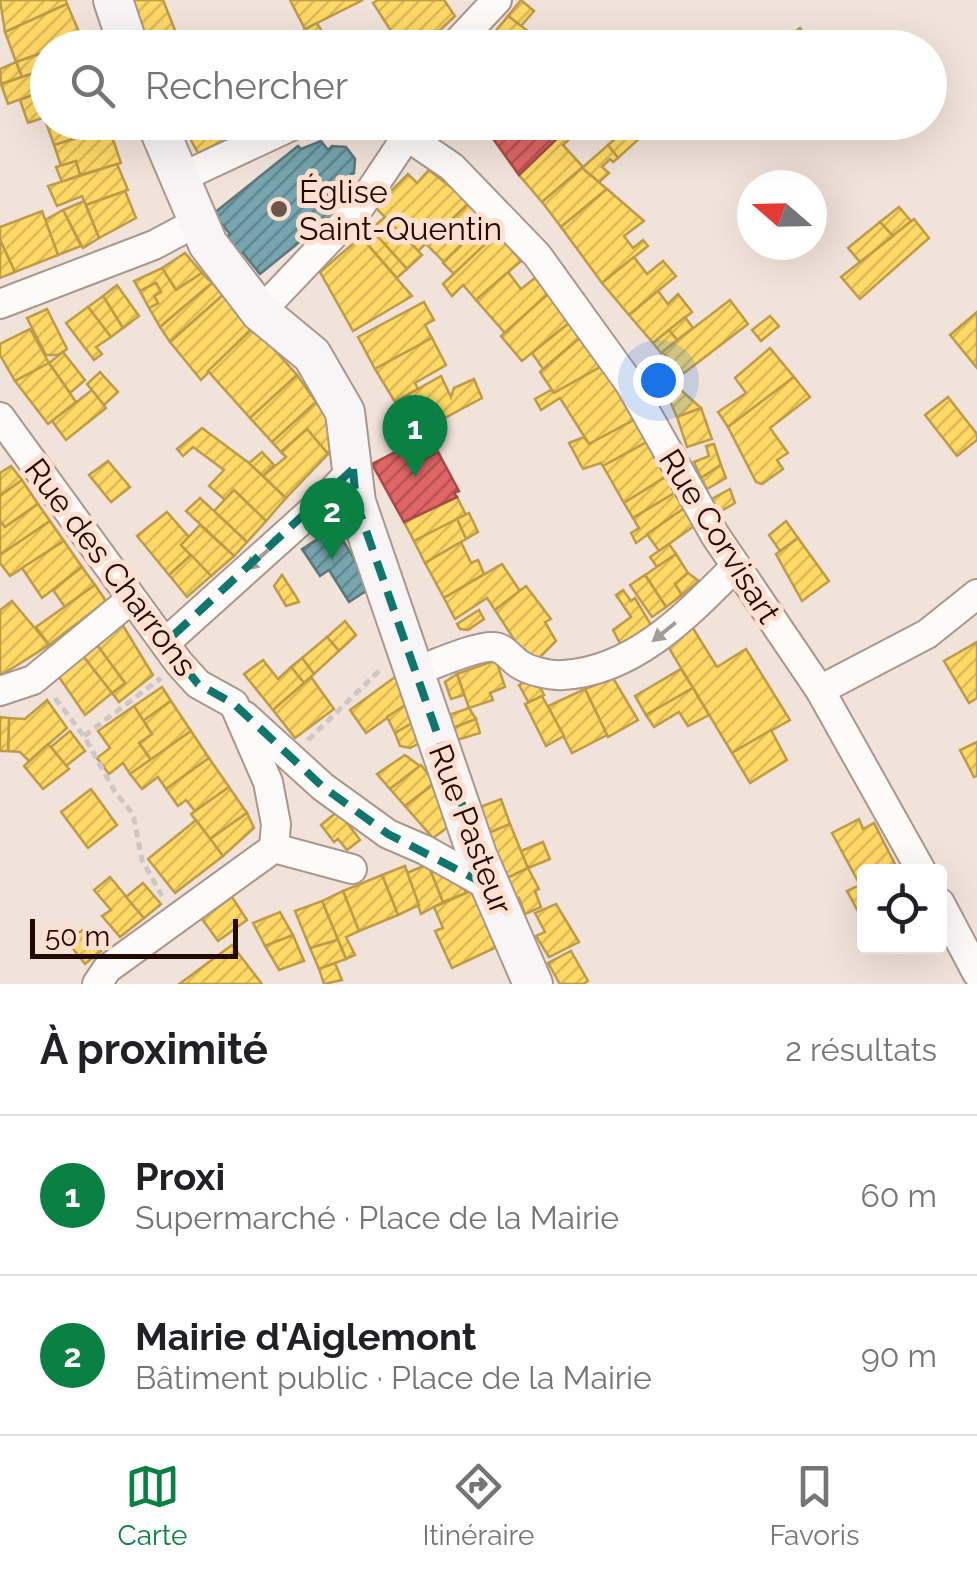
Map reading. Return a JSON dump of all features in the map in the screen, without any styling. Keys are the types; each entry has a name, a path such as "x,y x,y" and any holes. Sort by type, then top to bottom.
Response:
{"street":[{"path":"113,0 124,30"},
{"path":"469,30 497,0"},
{"name":"Rue Pasteur","path":"164,140 208,244 260,312 312,356 345,412 356,502 491,887 532,984"},
{"path":"180,178 261,140"},
{"path":"260,312 358,208 405,140"},
{"name":"Rue Corvisart","path":"423,140 538,255 630,384 685,486 820,690 918,864"},
{"path":"0,304 154,245 197,222"},
{"name":"Rue des Charrons","path":"0,417 130,600 198,684 234,704 290,758 388,834 491,887"},
{"path":"172,653 353,470"},
{"path":"410,662 491,646 504,650 520,666 562,676 603,666 630,656 658,638 736,566"},
{"path":"820,690 926,634 977,594"},
{"path":"0,691 33,680 130,600"},
{"path":"97,984 107,969 274,848 276,824 268,782 234,704"},
{"path":"274,848 352,869"},
{"path":"947,916 977,973"}],"path":[{"path":"84,736 172,653"},
{"path":"290,758 382,668 410,662"},
{"path":"33,680 57,700 84,736 115,792 133,814 142,860 175,918"}],"highlighted area":[{"path":"353,469 356,502 491,887 388,834 323,787 234,704 198,684 165,643"}],"building: Logements":[{"path":"0,0 66,0 67,4 5,32"},
{"path":"131,0 163,0 175,30 141,30"},
{"path":"290,0 363,0 305,29"},
{"path":"444,0 455,16 440,30 390,30 373,3"},
{"path":"521,0 534,11 521,26 508,16"},
{"path":"67,4 78,30 30,30 30,57 16,62 5,32"},
{"path":"508,16 526,30 497,30"},
{"path":"30,57 30,74 22,77 16,62"},
{"path":"16,62 22,77 1,84 0,69"},
{"path":"30,74 30,96 8,104 1,84"},
{"path":"30,96 30,122 28,123 20,100"},
{"path":"70,140 113,140 121,163 80,175 76,161 61,166 54,145"},
{"path":"191,140 225,140 198,153"},
{"path":"555,140 568,140 563,145 583,167 542,202 519,175"},
{"path":"614,140 638,140 618,158 608,145"},
{"path":"608,145 618,158 613,162 610,159 602,167 609,173 599,182 582,168"},
{"path":"76,161 80,175 62,182 56,167"},
{"path":"117,164 128,190 86,205 82,196 57,206 48,186"},
{"path":"582,168 607,189 561,227 542,202"},
{"path":"429,170 470,202 418,251 375,207 408,174 417,183"},
{"path":"607,189 644,221 624,236 633,248 643,240 648,246 602,283 561,227"},
{"path":"125,191 136,218 99,238 86,205"},
{"path":"84,201 99,238 83,248 63,210"},
{"path":"470,202 487,220 444,262 426,244"},
{"path":"899,207 911,221 893,236 880,222"},
{"path":"63,210 81,246 58,255 45,220"},
{"path":"42,211 58,255 15,272 0,240 0,227"},
{"path":"385,217 422,255 407,269 371,229"},
{"path":"914,219 929,238 860,299 841,277"},
{"path":"487,220 497,233 454,274 443,263"},
{"path":"880,222 893,236 860,262 848,248"},
{"path":"371,229 407,269 397,278 361,237"},
{"path":"497,233 521,261 476,300 463,285 452,296 443,284"},
{"path":"361,237 412,296 353,331 320,272"},
{"path":"0,240 15,272 0,278"},
{"path":"185,253 202,273 176,290 162,268"},
{"path":"634,257 647,274 663,261 676,276 629,315 602,283"},
{"path":"162,268 176,290 202,273 212,283 160,327 149,308 158,303 154,296 161,292 156,283 140,291 134,281"},
{"path":"508,272 521,289 535,278 548,294 505,333 476,300"},
{"path":"156,283 161,292 154,296 158,303 149,308 140,291"},
{"path":"212,283 223,295 170,342 160,327"},
{"path":"117,285 139,316 123,328 103,296"},
{"path":"658,291 668,304 678,294 692,312 653,343 629,315"},
{"path":"548,294 569,323 522,361 501,336"},
{"path":"223,295 252,328 201,380 170,342"},
{"path":"103,296 123,328 111,337 88,307"},
{"path":"730,300 748,324 684,373 662,352"},
{"path":"424,302 434,320 425,325 432,338 375,369 358,337"},
{"path":"88,307 111,337 96,347 102,354 94,360 66,323"},
{"path":"47,309 67,349 58,355 46,355 27,318"},
{"path":"977,312 977,368 950,335"},
{"path":"770,316 779,326 761,341 752,330"},
{"path":"685,317 693,328 677,340 669,330"},
{"path":"569,323 581,337 543,369 532,353"},
{"path":"254,327 297,375 250,418 208,371"},
{"path":"30,329 49,363 15,381 0,355 0,344"},
{"path":"669,330 677,340 661,353 653,343"},
{"path":"581,337 602,366 554,393 540,372"},
{"path":"432,338 446,365 415,383 418,389 395,402 375,369"},
{"path":"770,348 794,377 728,427 718,412 746,393 735,378"},
{"path":"63,352 85,380 70,393 49,363"},
{"path":"49,363 76,402 48,424 15,381"},
{"path":"602,366 634,420 589,444 560,398 541,410 535,399 551,390 554,393"},
{"path":"100,372 118,392 104,405 87,384"},
{"path":"297,375 316,402 272,442 250,418"},
{"path":"441,376 451,397 454,388 474,379 482,398 413,435 395,402"},
{"path":"667,376 681,390 669,399 657,383"},
{"path":"794,377 810,397 770,428 788,453 777,460 783,469 762,484 756,482 728,427"},
{"path":"92,390 106,408 66,440 52,421"},
{"path":"681,390 701,408 677,417 669,399"},
{"path":"948,397 977,434 977,440 957,456 925,415"},
{"path":"316,402 343,440 328,454 307,429 281,452 272,442"},
{"path":"701,408 712,439 687,447 677,417"},
{"path":"634,420 647,442 603,466 601,463 583,469 569,443 584,437 589,444"},
{"path":"202,428 249,463 286,498 266,521 234,490 225,500 209,486 224,470 193,447 183,456 177,449"},
{"path":"307,429 328,454 286,498 263,476 286,457 281,452"},
{"path":"647,442 667,476 624,503 603,466"},
{"path":"714,444 721,465 701,478 694,462 709,456 706,446"},
{"path":"262,452 274,465 263,476 249,463"},
{"path":"108,461 130,487 111,502 89,475"},
{"path":"721,465 726,478 707,489 701,478"},
{"path":"11,466 22,480 0,496 0,473"},
{"path":"667,476 676,492 633,518 624,503"},
{"path":"22,480 38,504 5,527 0,521 0,496"},
{"path":"730,489 735,503 718,513 710,500"},
{"path":"234,490 266,521 247,542 214,511"},
{"path":"676,492 686,507 636,543 631,533 639,528 633,518"},
{"path":"457,497 466,515 414,541 404,522"},
{"path":"200,498 247,542 234,556 186,511"},
{"path":"38,504 50,521 0,555 0,521 5,527"},
{"path":"686,507 697,524 659,551 647,534"},
{"path":"167,512 189,537 181,545 191,555 169,575 137,536"},
{"path":"469,513 478,532 466,539 457,519"},
{"path":"457,519 466,539 425,563 414,541"},
{"path":"50,521 64,541 10,576 0,563 0,555"},
{"path":"786,521 798,538 780,551 769,535"},
{"path":"200,525 234,556 211,576 181,545"},
{"path":"798,538 829,581 802,601 776,554"},
{"path":"64,541 82,567 42,598 22,568"},
{"path":"461,542 471,563 478,560 484,574 444,598 425,563"},
{"path":"669,544 676,554 657,567 650,557"},
{"path":"676,554 688,573 675,584 682,595 666,607 645,575"},
{"path":"191,555 211,576 187,597 169,575"},
{"path":"502,564 520,591 495,610 487,598 455,619 444,598"},
{"path":"82,567 95,585 65,607 53,590"},
{"path":"688,573 699,581 682,595 675,584"},
{"path":"282,575 299,602 286,606 274,586"},
{"path":"645,575 666,607 652,617 630,585"},
{"path":"95,585 106,601 49,645 36,627"},
{"path":"526,586 551,619 545,622 556,641 536,661 517,644 495,610"},
{"path":"623,590 631,601 635,598 651,625 622,647 613,630 631,617 616,595"},
{"path":"12,601 49,645 0,676 0,610"},
{"path":"479,610 484,619 468,630 460,629 457,624"},
{"path":"345,621 356,635 339,651 327,637"},
{"path":"122,624 153,675 119,702 112,693 125,683 97,645"},
{"path":"691,625 717,667 746,649 790,720 732,753 666,643"},
{"path":"327,637 339,651 314,674 302,658"},
{"path":"977,642 977,698 969,703 944,661"},
{"path":"97,645 125,683 112,693 83,656"},
{"path":"83,656 112,693 85,715 59,677"},
{"path":"302,658 314,674 304,683 291,667"},
{"path":"263,660 278,679 291,667 304,683 273,710 244,674"},
{"path":"496,660 505,687 490,693 493,700 469,708 457,674"},
{"path":"681,669 693,688 646,715 635,696"},
{"path":"457,674 464,695 451,699 445,682"},
{"path":"311,677 334,709 295,738 273,710"},
{"path":"395,677 411,701 366,733 350,710"},
{"path":"535,677 544,695 529,703 519,685"},
{"path":"613,678 638,720 608,737 585,689"},
{"path":"162,687 171,701 143,721 134,706"},
{"path":"693,688 709,715 688,726 679,712 654,727 646,715"},
{"path":"585,689 607,735 572,753 548,706"},
{"path":"542,696 564,736 546,746 525,704"},
{"path":"47,700 67,728 29,761 20,752 8,751 9,718 25,719"},
{"path":"171,701 191,731 151,760 139,743 152,734 143,721"},
{"path":"407,704 416,721 395,733 387,717"},
{"path":"134,706 152,734 139,743 151,760 130,774 123,763 109,774 97,758 110,748 98,731"},
{"path":"469,708 476,719 453,728 449,715"},
{"path":"0,717 9,718 8,751 0,751"},
{"path":"476,719 480,733 457,740 453,728"},
{"path":"416,721 424,741 410,748 400,746 395,733"},
{"path":"771,730 787,760 750,783 732,753"},
{"path":"70,731 85,751 66,766 51,747"},
{"path":"191,731 209,758 166,789 158,777 142,789 130,774"},
{"path":"977,742 977,776 974,777 960,750"},
{"path":"48,744 69,769 43,789 24,766"},
{"path":"405,755 420,766 390,789 377,774"},
{"path":"209,758 229,787 195,811 186,800 178,806 166,789"},
{"path":"421,765 435,783 405,806 390,789"},
{"path":"435,783 452,824 433,838 405,806"},
{"path":"229,787 247,813 210,839 191,814"},
{"path":"91,789 117,825 88,848 61,812"},
{"path":"501,799 510,824 489,833 480,807"},
{"path":"338,811 360,840 347,850 338,839 334,842 321,825"},
{"path":"247,813 254,828 223,856 210,839"},
{"path":"859,819 863,829 874,823 895,864 857,864 857,879 832,833"},
{"path":"196,820 223,856 175,893 148,859"},
{"path":"510,824 528,868 507,878 489,833"},
{"path":"543,842 550,859 528,868 521,851"},
{"path":"428,864 443,902 421,914 407,873"},
{"path":"428,864 457,873 466,893 443,902"},
{"path":"405,866 419,905 398,915 382,875"},
{"path":"528,868 539,889 535,891 541,907 525,914 507,878"},
{"path":"382,875 398,915 359,931 343,891"},
{"path":"110,877 144,918 120,937 102,916 111,910 94,890"},
{"path":"143,883 161,904 144,918 126,897"},
{"path":"857,886 857,910 847,891"},
{"path":"473,890 501,945 452,968 435,931 443,928 434,907"},
{"path":"343,891 359,931 346,937 355,955 346,959 322,901"},
{"path":"232,897 247,920 218,941 202,919"},
{"path":"322,901 338,940 310,948 295,911"},
{"path":"556,904 579,942 549,957 536,936 545,932 535,913"},
{"path":"280,912 293,935 265,946 253,923"},
{"path":"84,929 101,951 85,964 67,941"},
{"path":"293,935 304,961 279,970 265,946"},
{"path":"338,940 346,959 319,969 310,948"},
{"path":"232,945 262,984 179,984 182,982"},
{"path":"571,951 588,981 583,984 560,984 548,963"},
{"path":"335,963 342,980 324,984 319,969"}],"building: Commerces":[{"path":"494,140 555,140 519,175"},
{"path":"407,430 423,460 438,452 459,491 454,493 457,497 404,522 372,464 399,450 393,437"}],"building: Public":[{"name":"Église Saint-Quentin","path":"321,141 328,150 332,146 346,147 355,159 350,176 355,183 343,202 345,205 260,274 225,239 230,234 213,214 298,146 301,149"},
{"path":"335,528 372,587 349,602 329,570 320,576 302,549"}],"place":[{"name":"Église Saint-Quentin","path":"279,209"},
{"name":"Proxi","path":"415,477"},
{"name":"Mairie d'Aiglemont","path":"332,560"}]}
